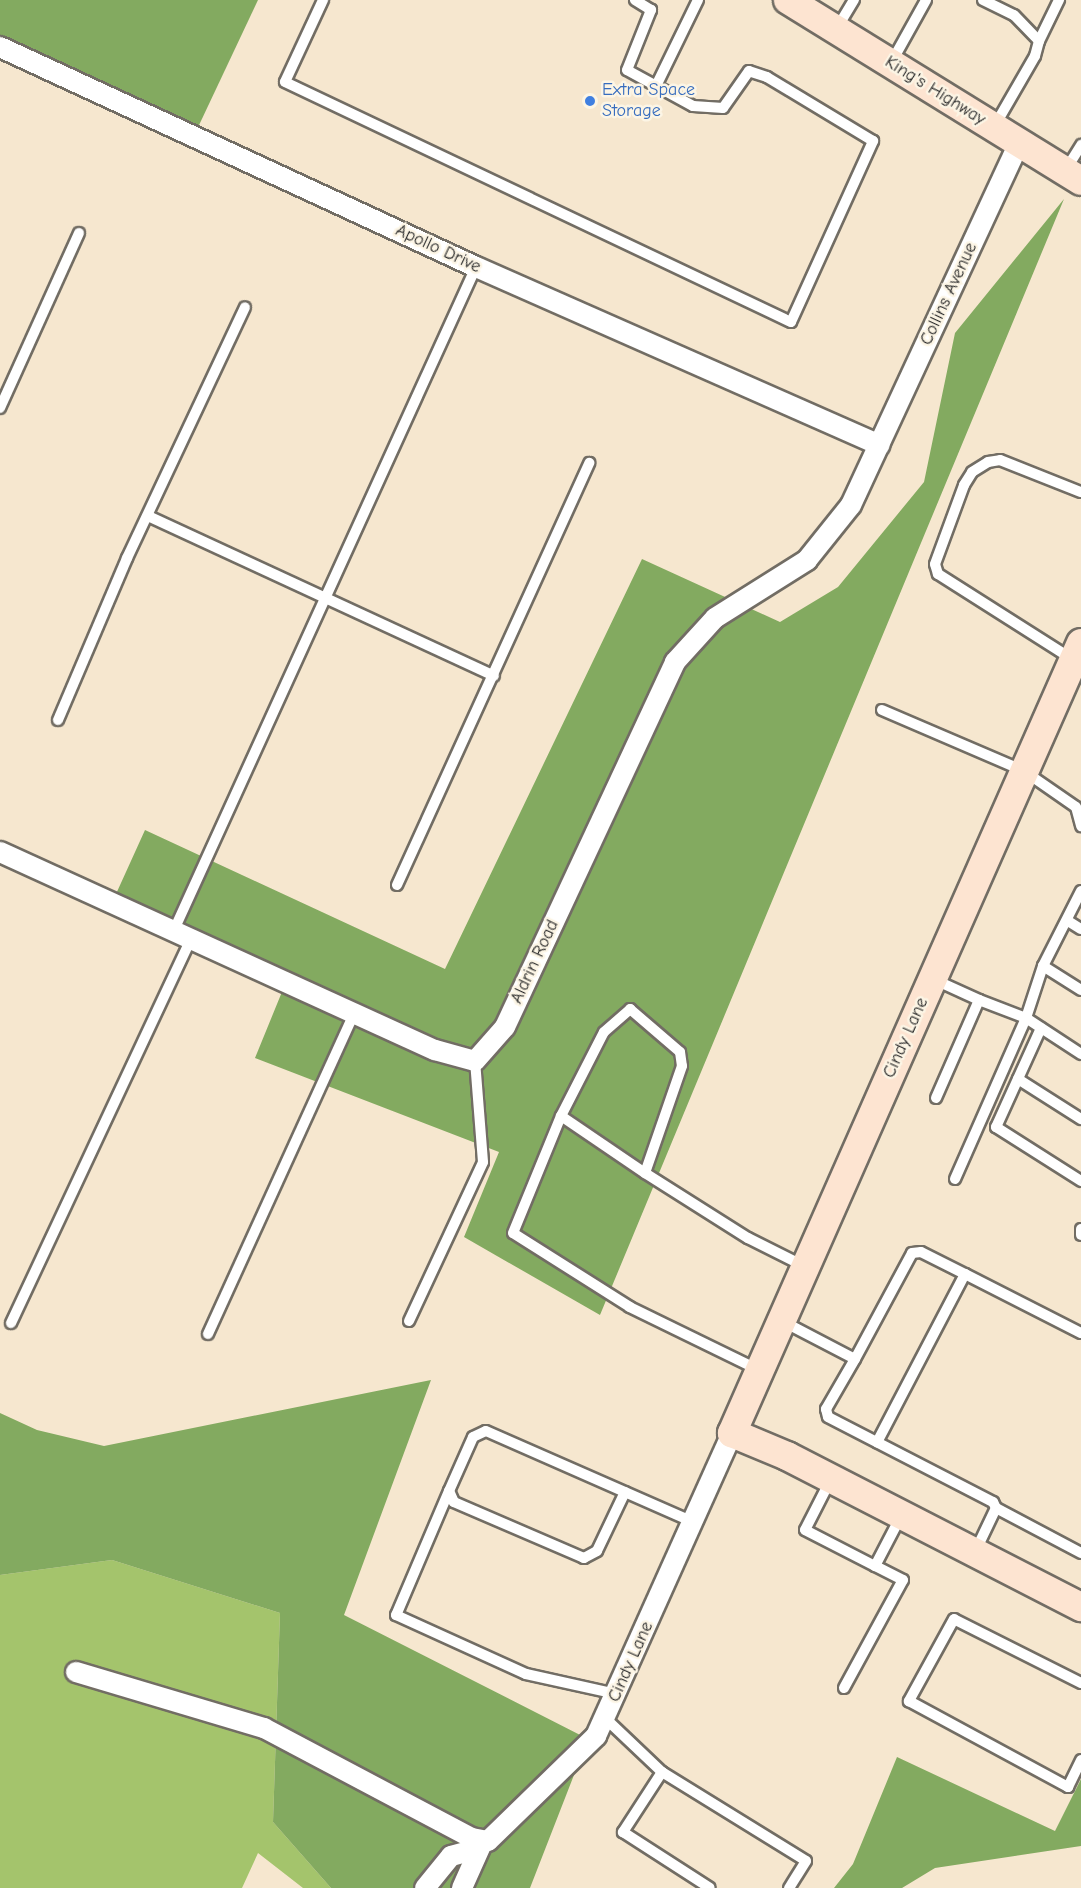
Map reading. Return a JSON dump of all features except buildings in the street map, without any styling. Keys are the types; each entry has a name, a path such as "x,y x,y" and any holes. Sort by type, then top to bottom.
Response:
{"street":[{"name":"King's Highway","path":"788,0 1073,176"},
{"name":"Apollo Drive","path":"0,47 476,267 879,445"},
{"name":"Collins Avenue","path":"879,445 1019,142"},
{"name":"Aldrin Road","path":"475,1061 505,1027 675,662 715,618 790,572 823,544 851,505 879,445"},
{"name":"Cindy Lane","path":"425,1888 451,1857 477,1843 494,1838 581,1754 606,1718 1077,651"},
{"path":"0,852 435,1050 475,1061"},
{"path":"732,1433 831,1479 1081,1607"},
{"path":"76,1672 264,1728 477,1843 462,1888"}],"lane":[{"path":"323,0 285,82 791,322 873,141 767,77 749,71 723,108 693,106 627,70 651,10 634,0"},
{"path":"656,86 698,0"},
{"path":"836,29 854,0"},
{"path":"891,63 926,0"},
{"path":"983,0 1014,15 1039,41"},
{"path":"994,127 1035,56 1039,41 1059,0"},
{"path":"1073,176 1081,145"},
{"path":"0,408 79,233"},
{"path":"11,1323 182,934 325,599 476,267"},
{"path":"58,720 148,516 245,307"},
{"path":"1077,651 938,574 935,564 964,485 972,472 988,462 1000,460 1081,492"},
{"path":"397,885 589,463"},
{"path":"148,516 494,676"},
{"path":"882,710 1024,771 1079,803 1081,826"},
{"path":"955,1179 1026,1018 1043,966 1068,921 1081,891"},
{"path":"1068,921 1081,929"},
{"path":"1043,966 1081,990"},
{"path":"932,979 1026,1018 1081,1054"},
{"path":"936,1098 979,1000"},
{"path":"645,1173 682,1066 680,1052 630,1009 604,1032 561,1116 512,1228 517,1238 630,1306 759,1370"},
{"path":"208,1334 354,1013"},
{"path":"1041,1028 996,1127 1081,1181"},
{"path":"409,1321 483,1162 475,1061"},
{"path":"1018,1079 1081,1119"},
{"path":"561,1116 645,1173 748,1238 805,1266"},
{"path":"1081,1229 1081,1235"},
{"path":"1081,1333 921,1252 912,1253 826,1409 828,1417 993,1502 996,1508 1081,1553"},
{"path":"877,1442 965,1274"},
{"path":"781,1321 855,1359"},
{"path":"616,1694 526,1674 396,1616 473,1437 486,1431 693,1521"},
{"path":"831,1479 805,1530 903,1580 844,1688"},
{"path":"449,1491 454,1502 584,1558 597,1551 625,1492"},
{"path":"974,1553 996,1508"},
{"path":"875,1566 902,1515"},
{"path":"1081,1683 954,1619 909,1701 1068,1787 1081,1760"},
{"path":"606,1718 662,1772 806,1861 789,1888"},
{"path":"662,1772 623,1832 710,1888"}],"green space":[{"path":"0,0 258,0 192,140 0,46"},
{"path":"1064,199 600,1315 464,1237 499,1152 255,1058 286,982 111,905 145,830 445,969 642,559 780,622 838,587 924,482 955,333"},
{"path":"431,1380 344,1615 588,1739 530,1888 331,1888 273,1822 280,1613 112,1560 0,1575 0,1413 37,1430 104,1446"},
{"path":"112,1560 280,1613 273,1822 331,1888 303,1888 258,1853 242,1888 0,1888 0,1575"},
{"path":"897,1757 1055,1831 1081,1779 1081,1846 935,1868 902,1888 834,1888 853,1864"}],"place":[{"name":"Extra Space Storage","path":"590,101"}]}
